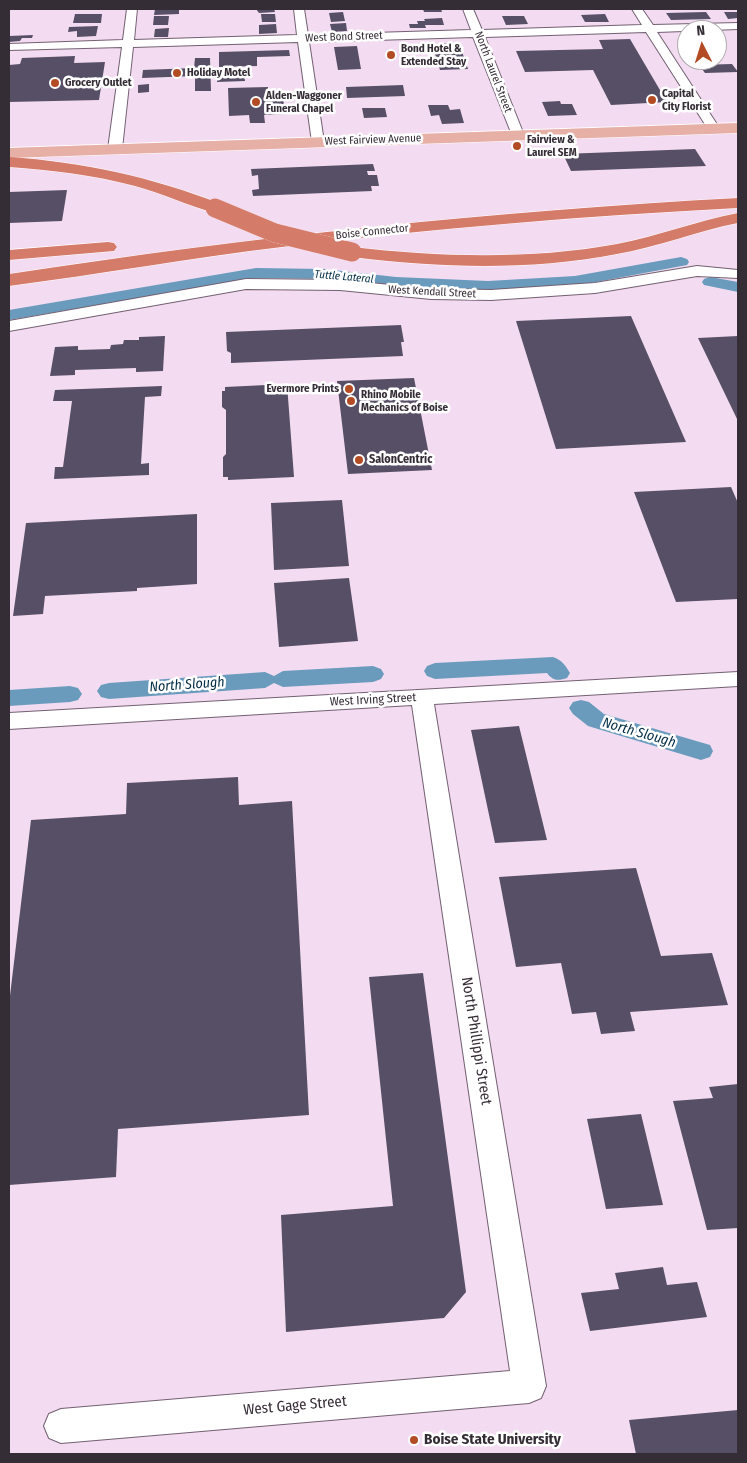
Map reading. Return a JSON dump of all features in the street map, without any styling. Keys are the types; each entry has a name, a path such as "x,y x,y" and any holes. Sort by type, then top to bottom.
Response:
{"highway":[{"path":"9,162 38,164 126,178 184,194 275,232 352,252 406,259 492,262 562,258 619,248 738,218"},
{"path":"602,194 738,187"},
{"name":"Boise Connector","path":"156,241 397,212 554,198"},
{"name":"Boise Connector","path":"9,281 36,275 284,240 508,218 738,203"},
{"path":"9,255 128,245"},
{"path":"9,262 108,247"}],"main road":[{"name":"West Fairview Avenue","path":"9,153 738,128"}],"street":[{"path":"115,149 132,9"},
{"path":"299,9 318,142"},
{"name":"North Laurel Street","path":"468,9 518,135"},
{"path":"637,9 714,129"},
{"name":"West Bond Street","path":"9,47 738,26"},
{"name":"West Kendall Street","path":"9,326 246,284 340,285 431,294 491,295 596,288 697,272 738,274"},
{"name":"West Irving Street","path":"9,721 738,679"},
{"name":"North Phillippi Street","path":"422,697 529,1386"},
{"name":"West Gage Street","path":"61,1426 529,1386"}],"building":[{"path":"155,9 179,9 179,14 154,15"},
{"path":"256,9 274,9 275,12 259,13"},
{"path":"423,9 441,9 442,12 424,12"},
{"path":"343,12 345,21 331,22 329,13"},
{"path":"706,12 711,19 671,20 666,13"},
{"path":"724,12 738,12 738,18 728,19"},
{"path":"75,14 102,14 101,23 73,23"},
{"path":"261,14 275,14 276,22 262,22"},
{"path":"605,14 609,22 585,22 581,15"},
{"path":"154,16 169,16 168,25 153,25"},
{"path":"502,16 524,16 528,24 506,25"},
{"path":"442,18 444,25 425,25 426,28 410,28 409,24 418,24 417,21 425,21 424,19"},
{"path":"346,23 347,31 332,32 330,24"},
{"path":"276,24 277,33 259,34 259,25"},
{"path":"98,26 96,36 77,37 77,31 68,32 69,27"},
{"path":"169,28 168,37 154,37 155,29"},
{"path":"33,35 32,38 22,38 20,41 9,42 9,36"},
{"path":"630,39 667,102 611,105 593,70 525,72 516,51 603,49 599,40"},
{"path":"459,43 468,69 440,70 432,44"},
{"path":"357,46 361,69 338,70 334,47"},
{"path":"289,50 290,56 257,57 257,66 219,67 219,52"},
{"name":"Grocery Outlet","path":"75,56 74,63 105,62 99,100 9,102 9,65 20,64 22,58"},
{"name":"Holiday Motel","path":"195,58 210,58 211,91 195,91 195,76 142,78 143,70 194,68"},
{"path":"727,64 732,64 738,72 705,73 703,70 727,70"},
{"path":"244,74 245,81 217,82 217,75"},
{"path":"149,84 149,92 138,93 138,85"},
{"path":"403,85 405,96 347,98 346,87"},
{"name":"Alden-Waggoner Funeral Chapel","path":"268,87 268,90 282,89 285,114 264,115 265,123 250,123 249,115 229,116 228,88"},
{"path":"560,101 561,104 572,104 577,115 548,116 542,102"},
{"path":"428,105 448,105 450,110 460,109 464,123 442,124 439,115 431,116"},
{"path":"362,108 385,108 387,117 364,118"},
{"path":"695,149 706,166 571,171 563,154"},
{"path":"373,164 375,171 367,171 368,175 377,175 379,186 371,186 372,191 253,196 252,190 259,189 258,175 252,176 251,169"},
{"path":"67,190 62,221 9,223 9,192"},
{"path":"631,316 686,442 556,449 516,321"},
{"path":"401,325 404,342 401,342 403,356 231,363 231,353 227,351 226,332"},
{"path":"165,336 163,371 136,372 136,368 75,370 75,375 50,376 55,347 78,346 78,350 110,349 111,345 123,344 124,340 139,340 139,337"},
{"path":"738,336 738,421 698,338"},
{"path":"414,378 432,470 348,474 337,381"},
{"path":"287,384 294,477 228,480 228,477 223,477 223,457 226,454 226,410 222,407 222,391 225,391 225,387"},
{"path":"162,386 161,396 145,397 141,464 149,463 149,475 54,479 55,467 63,467 72,401 53,401 55,390"},
{"path":"731,487 738,503 738,599 676,602 634,492"},
{"path":"342,500 349,566 274,570 271,503"},
{"path":"197,514 197,584 137,588 137,591 45,596 43,614 13,616 26,523"},
{"path":"349,578 358,641 279,647 274,583"},
{"path":"519,726 547,840 495,843 471,730"},
{"path":"238,777 239,805 292,801 309,1115 118,1129 116,1177 9,1185 9,1004 31,820 126,814 127,783"},
{"path":"636,868 661,956 712,953 728,1005 630,1012 635,1031 601,1034 596,1012 572,1014 561,963 516,967 499,877"},
{"path":"423,973 466,1292 444,1318 286,1332 281,1215 393,1206 369,977"},
{"path":"738,1084 738,1228 707,1230 673,1101 713,1098 709,1087"},
{"path":"641,1114 663,1205 606,1209 587,1119"},
{"path":"663,1267 667,1285 697,1282 707,1317 590,1331 581,1293 619,1289 615,1273"},
{"path":"738,1410 738,1454 636,1454 629,1420"}],"waterway":[{"name":"Tuttle Lateral","path":"9,315 256,273 324,274 396,282 488,286 575,281 681,262"},
{"name":"Tuttle Lateral","path":"710,282 738,287"},
{"name":"North Slough","path":"435,671 553,665 559,673"},
{"name":"North Slough","path":"283,679 373,674"},
{"name":"North Slough","path":"109,691 265,680"},
{"name":"North Slough","path":"9,698 70,694"},
{"name":"North Slough","path":"581,708 596,720 701,751"}],"place":[{"name":"Bond Hotel & Extended Stay","path":"391,55"},
{"name":"Holiday Motel","path":"177,73"},
{"name":"Grocery Outlet","path":"55,83"},
{"name":"Capital City Florist","path":"652,100"},
{"name":"Alden-Waggoner Funeral Chapel","path":"256,102"},
{"name":"Fairview & Laurel SEM","path":"517,146"},
{"name":"Evermore Prints","path":"349,389"},
{"name":"Rhino Mobile Mechanics of Boise","path":"351,401"},
{"name":"SalonCentric","path":"359,460"},
{"name":"Boise State University","path":"414,1440"}]}
